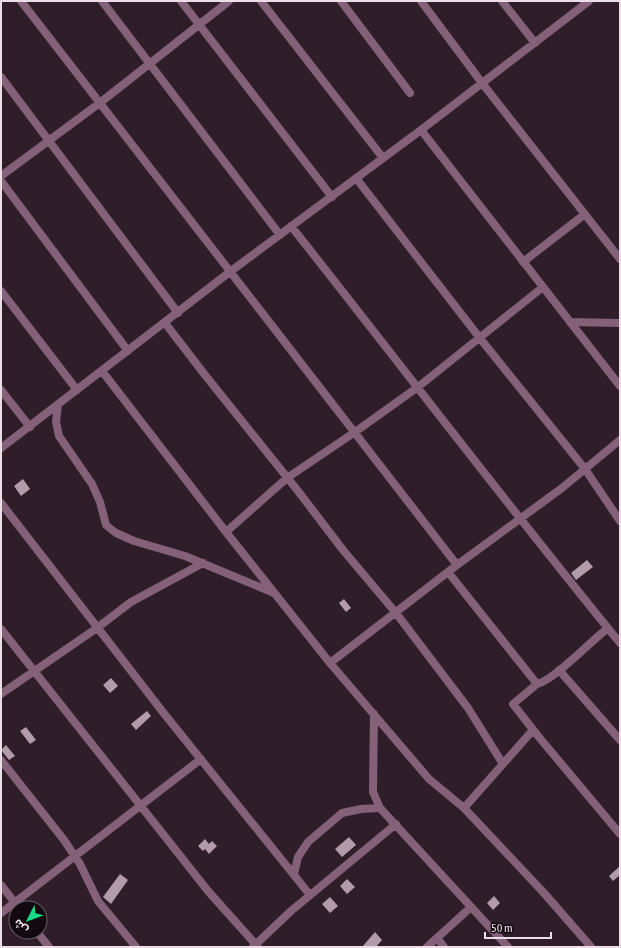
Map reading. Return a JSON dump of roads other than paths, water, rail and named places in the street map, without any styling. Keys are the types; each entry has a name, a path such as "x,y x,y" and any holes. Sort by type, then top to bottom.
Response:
{"street":[{"path":"21,1 101,102 170,194 231,271 261,313 457,565"},
{"path":"102,1 280,235"},
{"path":"181,1 332,196"},
{"path":"1,176 101,102 229,1"},
{"path":"261,1 383,158"},
{"path":"341,1 410,93"},
{"path":"421,1 482,83 620,259"},
{"path":"502,1 535,43"},
{"path":"1,448 231,271 421,130 586,2"},
{"path":"1,78 178,313"},
{"path":"421,130 620,386"},
{"path":"356,178 479,337 585,469 620,521"},
{"path":"1,181 128,351"},
{"path":"524,262 585,214"},
{"path":"291,226 418,386 520,520 620,643"},
{"path":"226,532 287,478 355,432 418,386 543,287"},
{"path":"1,291 77,390"},
{"path":"570,322 620,323"},
{"path":"165,323 343,550 396,613 468,708 503,764"},
{"path":"102,371 226,532 330,663 429,778 464,808 544,893 591,947"},
{"path":"1,390 30,427"},
{"path":"58,405 56,422 59,436 92,484 100,502 106,525 134,541 185,556 275,593"},
{"path":"330,663 457,565 520,520 618,443"},
{"path":"1,503 97,628 310,895"},
{"path":"1,694 97,628 131,602 203,563"},
{"path":"448,572 537,684"},
{"path":"608,628 559,670 541,684 537,684 513,704 620,834"},
{"path":"1,629 208,891 256,946 310,895 396,824"},
{"path":"559,670 620,740"},
{"path":"374,714 373,792 380,808 470,908 508,947"},
{"path":"464,808 533,730"},
{"path":"23,900 75,856 201,759"},
{"path":"1,760 75,856 98,901 136,947"},
{"path":"294,874 298,857 308,842 342,813 361,809 380,808"},
{"path":"1,885 13,900"},
{"path":"427,947 470,908"},
{"path":"436,938 444,947"}]}
